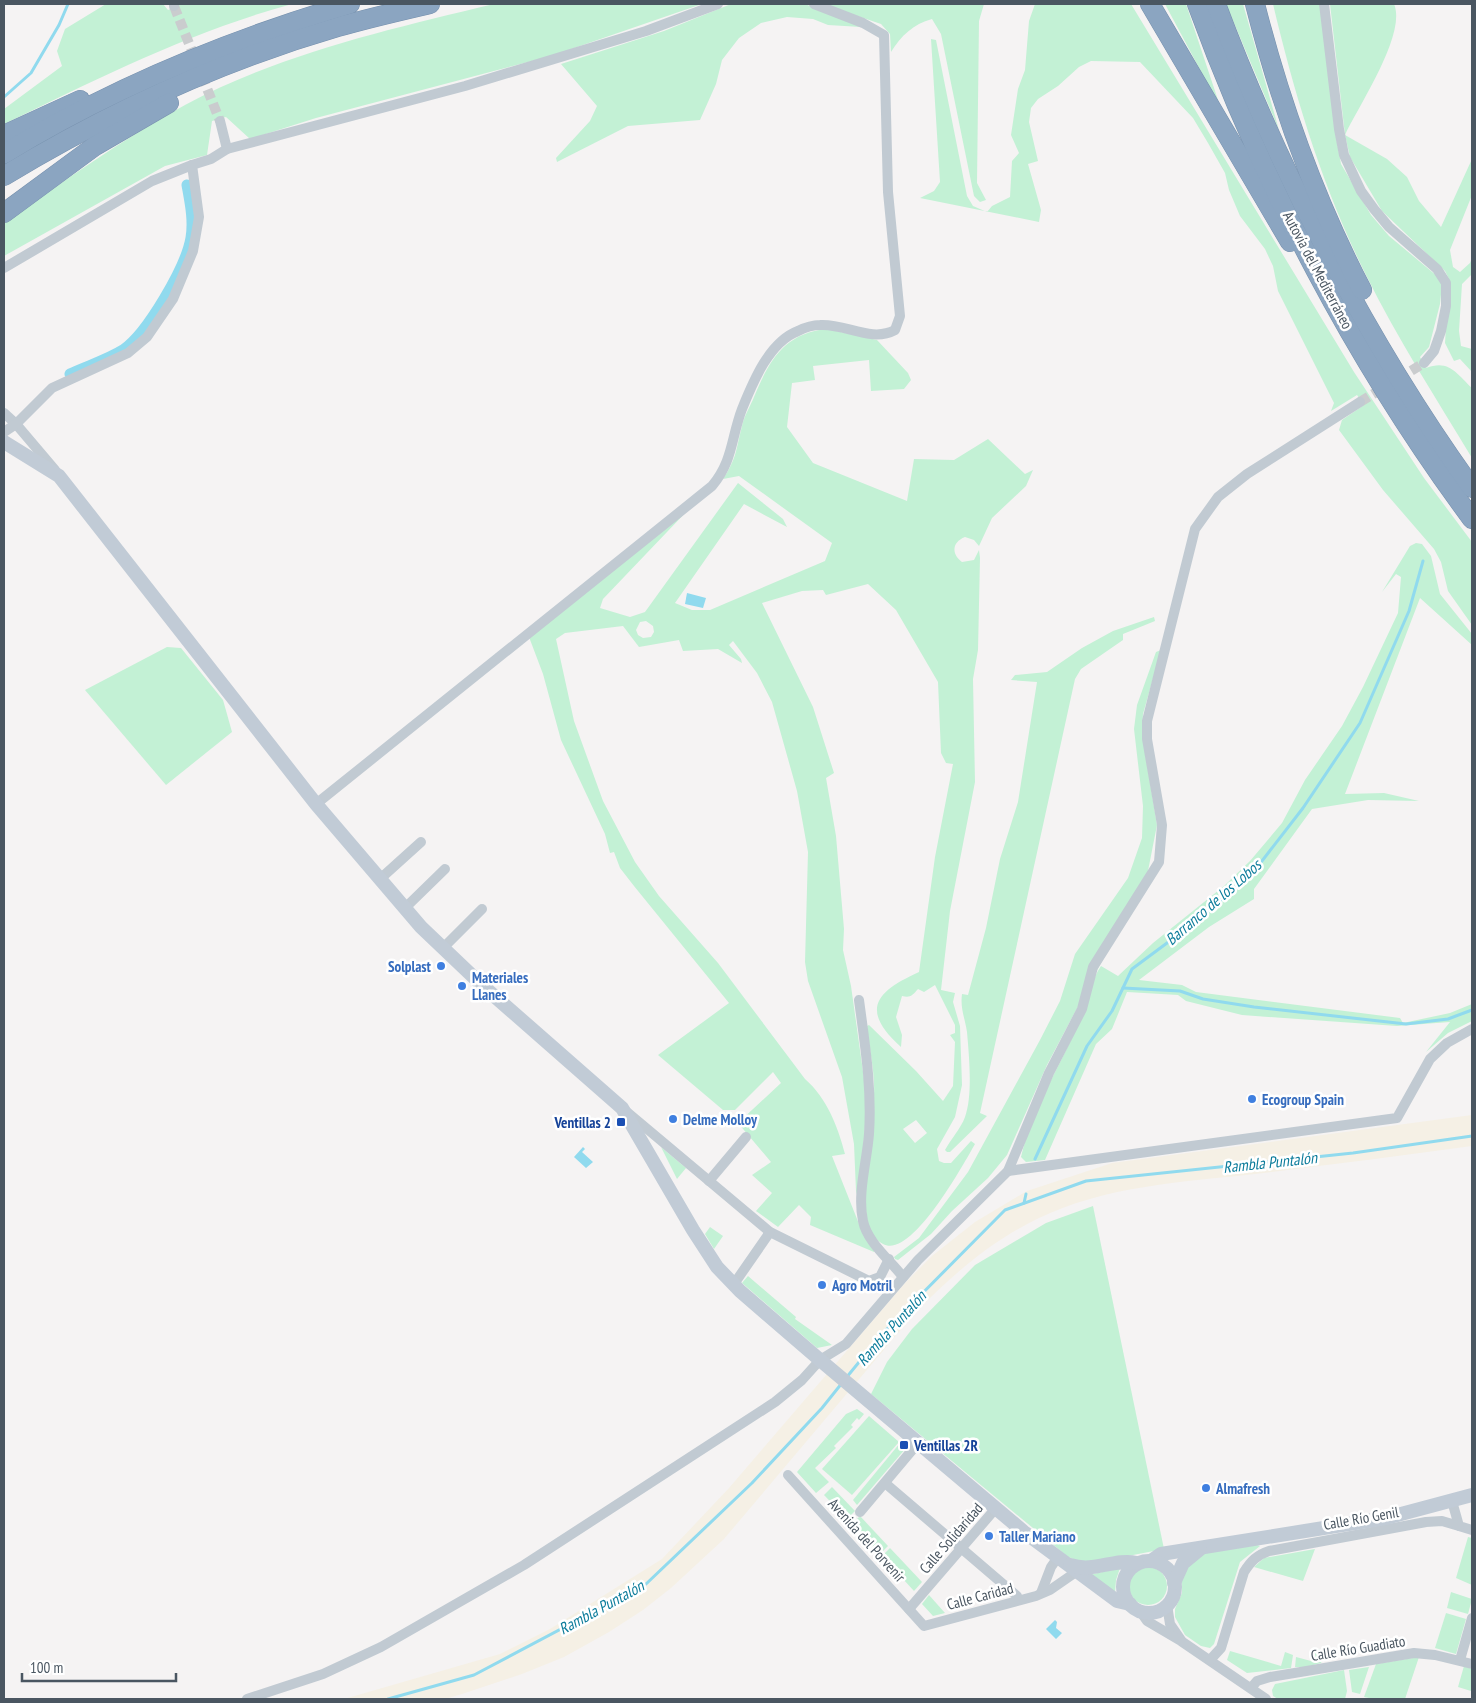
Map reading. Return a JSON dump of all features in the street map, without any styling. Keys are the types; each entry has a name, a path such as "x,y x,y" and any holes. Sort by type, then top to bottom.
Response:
{"highway":[{"path":"4,154 142,81 174,67 232,43 350,4"},
{"path":"4,176 113,116 180,84 267,50 339,27 430,4"},
{"path":"1150,4 1308,272 1336,307"},
{"name":"Autovía del Mediterráneo","path":"1197,4 1214,50 1263,164 1336,307 1397,408 1472,520"},
{"name":"Autovía del Mediterráneo","path":"1216,4 1280,158 1339,274 1409,393 1472,488"},
{"path":"1255,4 1281,93 1310,175 1352,270 1402,366 1409,393"},
{"path":"4,213 95,146 134,121 210,82 246,67 267,50"},
{"path":"4,135 142,72 174,67"}],"street":[{"path":"4,268 152,181 210,159 227,149 465,86 646,31 718,4"},
{"path":"316,804 712,486 729,460 742,410 764,361 780,343 797,331 821,325 880,335 895,330 900,316 888,192 884,35 863,23 814,4"},
{"path":"1324,4 1339,129 1344,155 1361,191 1374,209 1389,227 1437,269 1446,283 1446,306 1441,331 1434,351 1424,363"},
{"path":"220,121 227,149"},
{"path":"4,432 16,424 52,388 128,353 147,337 173,299 193,252 199,217 192,165"},
{"path":"247,1699 323,1674 381,1647 524,1565 775,1402 846,1344 903,1277 1008,1171 1049,1073 1082,1009 1093,968 1159,862 1162,825 1147,739 1147,721 1195,529 1218,497 1247,474 1360,402"},
{"path":"4,414 16,424 59,476 316,804 405,908 443,948 622,1108 770,1232 869,1281 880,1277 889,1259"},
{"path":"4,442 59,476"},
{"path":"380,879 421,842"},
{"path":"405,908 445,869"},
{"path":"443,948 482,909"},
{"path":"859,1000 870,1087 869,1134 862,1199 863,1222 870,1238 903,1277"},
{"path":"1008,1171 1397,1118 1430,1059 1447,1043 1472,1029"},
{"path":"622,1108 693,1230 717,1266 734,1284 822,1363 996,1508 1068,1565 1117,1601 1135,1608 1155,1612 1167,1605 1174,1591 1174,1583 1167,1568 1144,1562 1124,1561 1090,1569 1068,1565 1051,1567 1039,1595"},
{"path":"709,1181 746,1137"},
{"path":"734,1284 770,1232"},
{"path":"860,1512 913,1449"},
{"name":"Avenida del Porvenir","path":"788,1475 924,1626"},
{"path":"885,1483 1017,1596"},
{"path":"1266,1699 1181,1640 1146,1621 1123,1590 1126,1574 1144,1562 1162,1554 1200,1549 1268,1545 1386,1518 1472,1495"},
{"path":"1452,1501 1458,1526"},
{"name":"Calle Solidaridad","path":"909,1609 996,1508"},
{"name":"Calle Río Genil","path":"1210,1660 1221,1648 1244,1572 1250,1562 1268,1545 1426,1522 1442,1521 1472,1530"},
{"path":"1174,1583 1183,1564 1200,1549"},
{"name":"Calle Caridad","path":"924,1626 1039,1595 1050,1590 1068,1565"},
{"path":"1167,1605 1170,1624 1181,1640"},
{"path":"1460,1660 1472,1618"},
{"name":"Calle Río Guadiato","path":"1251,1688 1257,1681 1270,1677 1414,1653 1435,1655 1472,1664"}],"green space":[{"path":"106,4 163,4 168,10 181,4 292,4 218,28 145,57 4,124 4,109 62,66 57,51 65,29"},
{"path":"494,4 702,4 551,56 316,118 250,139 226,117 212,121 207,155 165,166 4,256 4,224 115,147 185,105 221,87 297,57 376,33"},
{"path":"731,4 805,4 861,27 828,25 813,19 787,17 761,23 739,38 722,60 716,84 700,120 628,126 557,162 556,158 590,121 597,106 561,64 664,31"},
{"path":"822,4 984,4 979,21 977,183 986,200 980,202 974,196 941,34 932,19 908,31 891,52 890,34 881,24"},
{"path":"1035,4 1131,4 1354,372 1424,478 1472,542 1472,625 1448,591 1441,562 1434,549 1383,490 1339,430 1342,420 1364,405 1357,395 1331,411 1334,403 1278,291 1273,266 1265,249 1240,216 1229,190 1225,173 1193,118 1140,62 1091,61 1079,67 1058,86 1038,99 1031,108 1029,122 1038,161 1028,164 1041,210 1039,222 987,212 992,206 1010,197 1012,161 1019,153 1011,135 1018,89 1025,70 1029,21"},
{"path":"1165,4 1186,4 1221,109"},
{"path":"1226,4 1243,4 1279,130"},
{"path":"1273,4 1320,4 1341,164 1371,215 1389,236 1437,276 1442,285 1440,304 1429,347 1420,357 1426,368 1446,366 1452,369 1472,388 1472,458 1391,322 1366,275 1336,209 1301,108"},
{"path":"1330,4 1394,4 1396,17 1394,33 1380,70 1345,135"},
{"path":"931,39 936,40 967,196 973,206 985,211 920,198 934,191 940,182"},
{"path":"1345,135 1387,159 1407,177 1419,201 1441,227 1472,159 1472,195 1450,250 1453,267 1460,272 1470,263 1472,258 1472,274 1462,284 1459,331 1461,346 1472,349 1472,372 1460,359 1454,361 1445,343 1449,279 1445,271 1382,211 1350,157"},
{"path":"827,329 877,340 908,373 911,380 904,389 871,391 869,360 813,366 815,380 792,383 787,427 813,463 907,501 914,459 954,460 988,439 1025,474 1033,470 1026,486 992,518 979,546 974,540 965,537 957,542 954,548 958,559 962,562 974,560 979,550 980,558 978,650 973,679 975,782 950,911 941,990 955,993 953,1002 960,1026 962,1085 955,1117 937,1149 939,1161 951,1163 971,1141 975,1144 960,1171 935,1208 908,1238 894,1245 883,1244 874,1237 868,1223 865,1188 874,1085 867,1026 869,1025 916,1071 943,1101 953,1086 955,1042 950,1035 955,1033 955,1025 935,985 924,992 918,989 911,996 902,996 896,1017 902,1035 901,1047 888,1034 880,1022 877,1012 878,1003 883,995 904,979 919,972 935,857 953,764 946,763 941,753 938,682 896,610 868,584 826,595 823,590 802,591 762,603 813,707 834,773 826,778 836,836 844,929 843,950 851,986 867,1100 859,1202 856,1191 854,1144 842,1077 808,981 805,962 808,852 797,791 772,702 757,673 733,641 729,645 741,659 742,663 718,649 683,651 679,640 639,647 623,626 565,633 556,639 574,721 603,801 635,862 659,896 718,963 805,1079 820,1095 835,1123 845,1154 832,1156 861,1229 875,1250 874,1252 810,1225 811,1217 799,1205 778,1227 756,1211 772,1193 752,1175 771,1162 738,1123 781,1083 773,1072 735,1110 723,1110 658,1055 729,1003 620,868 614,852 610,853 605,834 561,740 543,674 529,637 688,510 603,599 600,608 630,617 645,612 738,483 783,519 787,527 744,504 675,603 692,610 710,610 825,561 832,543 739,476 723,479 734,459 743,422 772,361 789,343 800,336","holes":["646,621 653,626 654,632 651,637 643,638 638,635 636,630 640,622","916,1120 927,1133 915,1143 903,1129"]},
{"path":"1416,543 1422,544 1431,556 1440,594 1472,634 1472,645 1420,598 1345,794 1384,793 1419,801 1368,800 1312,809 1254,889 1254,899 1209,927 1139,980 1182,985 1196,992 1400,1018 1403,1023 1450,1013 1472,1004 1472,1021 1448,1033 1426,1052 1450,1022 1397,1026 1242,1015 1186,1001 1178,995 1127,992 1112,1029 1096,1044 1045,1160 1026,1162 1021,1157 1033,1120 1082,1016 1095,977 1101,966 1118,976 1153,943 1224,886 1250,861 1282,823 1305,780 1342,726 1363,687 1398,613 1401,577 1396,574 1382,592 1410,546"},
{"path":"1154,617 1155,621 1123,634 1123,640 1081,669 1075,679 980,1113 987,1116 950,1152 947,1152 945,1150 965,1117 969,1098 969,1052 962,1009 962,994 968,995 986,928 1000,859 1018,802 1037,682 1011,680 1015,675 1047,672 1082,648 1113,631"},
{"path":"167,647 181,648 223,700 232,732 166,785 85,690"},
{"path":"1161,650 1143,714 1142,734 1157,825 1147,876 1047,1065 1007,1155 988,1178 952,1211 931,1234 898,1260 895,1259 894,1257 919,1238 968,1172 1060,1001 1075,954 1128,878 1142,838 1143,806 1134,729 1137,705 1156,652"},
{"path":"661,1147 686,1168 677,1179"},
{"path":"1093,1206 1164,1549 1087,1564 1068,1557 871,1394 887,1362 912,1329 975,1265 1046,1223"},
{"path":"710,1227 723,1236 714,1249 705,1234"},
{"path":"748,1276 796,1317 795,1319 832,1345 817,1348 742,1283"},
{"path":"857,1409 864,1414 859,1420 857,1418 851,1425 853,1427 834,1446 836,1448 815,1468 829,1482 816,1493 797,1472 846,1414"},
{"path":"869,1416 899,1442 852,1495 822,1469"},
{"path":"900,1443 906,1448 857,1505 853,1500"},
{"path":"832,1487 855,1511 847,1519 824,1495"},
{"path":"860,1516 888,1546 880,1554 852,1524"},
{"path":"1468,1537 1472,1538 1472,1585 1456,1578"},
{"path":"1260,1546 1240,1562 1214,1644 1210,1648 1201,1646 1185,1635 1175,1617 1175,1609 1182,1593 1182,1576 1191,1562 1201,1554"},
{"path":"890,1548 922,1582 914,1591 882,1556"},
{"path":"1315,1549 1303,1581 1254,1567 1264,1558"},
{"path":"1148,1567 1161,1573 1167,1586 1161,1599 1148,1605 1135,1599 1129,1586 1135,1573"},
{"path":"1120,1568 1116,1580 1115,1593 1089,1575"},
{"path":"1451,1592 1472,1599 1468,1614 1447,1608"},
{"path":"929,1595 945,1613 933,1616 922,1604"},
{"path":"1446,1613 1466,1619 1456,1654 1435,1648"},
{"path":"1317,1649 1326,1651 1321,1663 1306,1667 1295,1667 1296,1657 1311,1661"},
{"path":"1230,1651 1281,1666 1285,1652 1293,1655 1291,1668 1247,1673 1227,1660"},
{"path":"1419,1657 1405,1699 1374,1699 1364,1697 1376,1664"},
{"path":"1464,1666 1472,1669 1471,1691 1458,1687"},
{"path":"1369,1667 1360,1694 1352,1692 1349,1670"},
{"path":"1344,1670 1347,1691 1345,1699 1278,1699 1273,1696 1272,1690 1275,1684"}],"sand":[{"path":"1472,1115 1472,1146 1144,1187 1089,1199 1037,1219 1003,1238 972,1260 929,1299 915,1313 724,1539 671,1588 643,1610 609,1632 564,1657 522,1674 462,1694 445,1699 344,1699 500,1654 550,1629 662,1559 729,1488 906,1282 932,1256 975,1222 1027,1191 1112,1163"}],"water":[{"path":"687,593 706,598 703,608 685,604"},
{"path":"583,1147 585,1149 582,1152 593,1162 586,1168 574,1157"},
{"path":"1055,1620 1057,1622 1056,1628 1062,1633 1056,1639 1046,1629"}],"waterway":[{"path":"4,97 31,73 59,25 68,4"},
{"path":"70,374 123,350 143,330 164,299 182,265 191,238 192,218 187,185"},
{"name":"Barranco de los Lobos","path":"1035,1159 1087,1046 1112,1011 1132,969 1198,920 1255,870 1303,808 1360,723 1409,611 1423,561"},
{"path":"1123,988 1180,991 1203,999 1254,1007 1406,1024 1448,1019 1472,1010"},
{"name":"Rambla Puntalón","path":"846,1378 882,1334 1005,1210 1086,1181 1353,1153 1472,1136"},
{"path":"1024,1203 1026,1194"},
{"name":"Rambla Puntalón","path":"388,1699 474,1675 646,1584 752,1483 822,1408 842,1383"}],"tunnel":[{"path":"174,6 220,121"},
{"path":"1360,402 1424,363"}],"place":[{"name":"Solplast","path":"441,966"},
{"name":"Materiales Llanes","path":"462,986"},
{"name":"Ecogroup Spain","path":"1252,1099"},
{"name":"Delme Molloy","path":"673,1119"},
{"name":"Ventillas 2","path":"621,1122"},
{"name":"Agro Motril","path":"822,1285"},
{"name":"Ventillas 2R","path":"904,1445"},
{"name":"Almafresh","path":"1206,1488"},
{"name":"Taller Mariano","path":"989,1536"}]}
